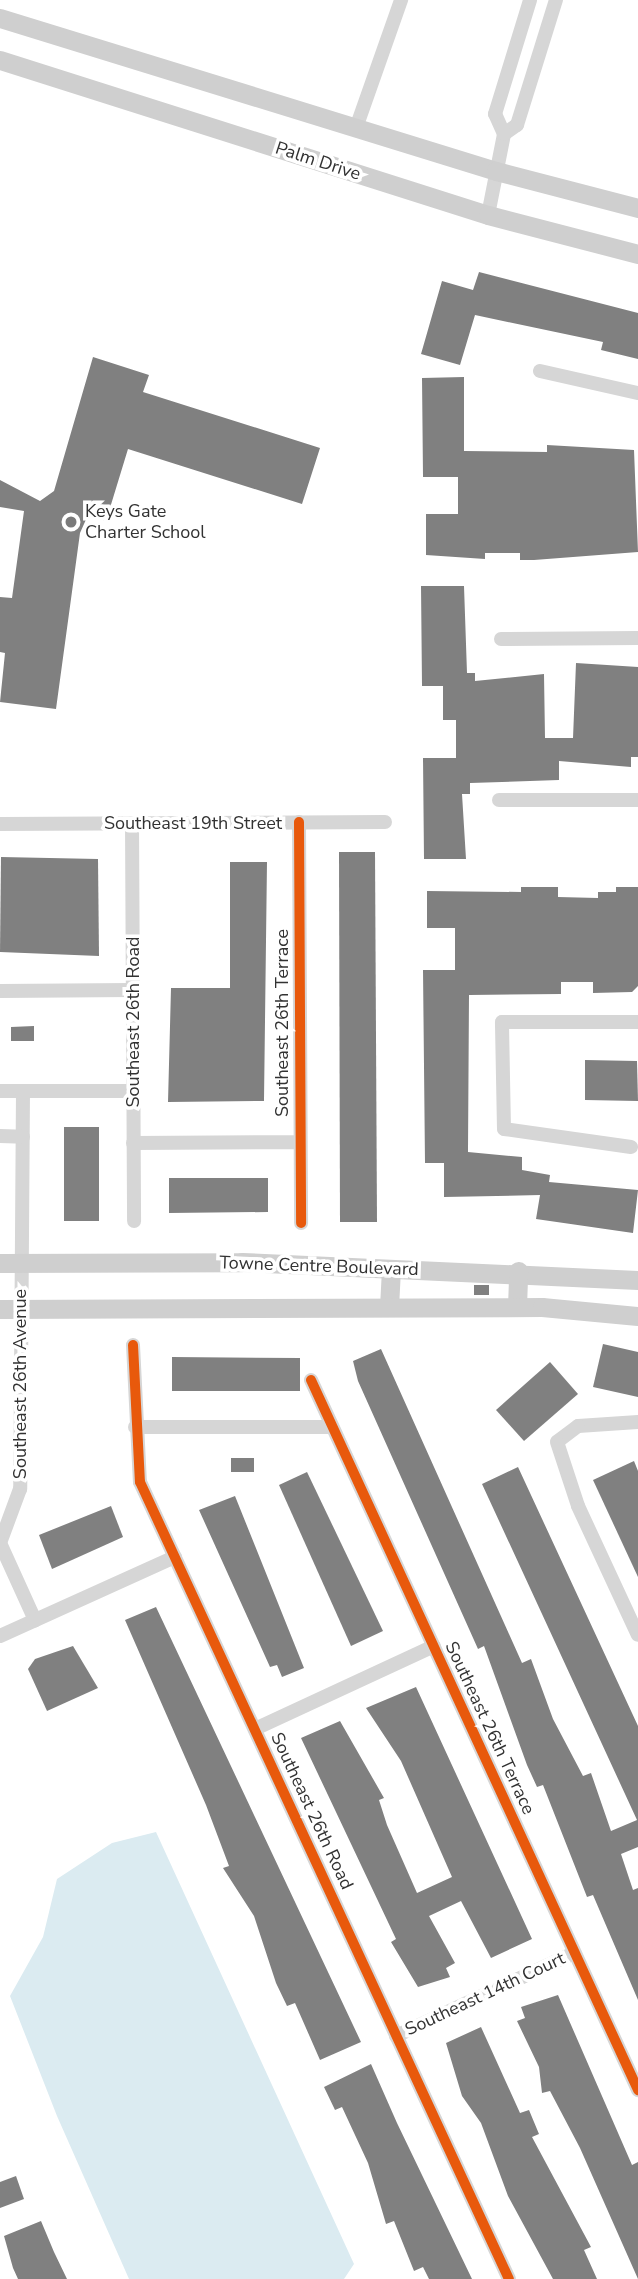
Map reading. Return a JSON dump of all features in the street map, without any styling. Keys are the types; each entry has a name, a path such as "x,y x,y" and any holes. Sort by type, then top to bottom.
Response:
{"street":[{"path":"356,128 401,0"},
{"path":"488,215 504,134 495,114 530,0"},
{"path":"504,134 517,125 556,0"},
{"path":"0,18 496,171 638,208"},
{"name":"Palm Drive","path":"0,60 488,215 638,254"},
{"path":"540,371 638,393"},
{"path":"501,639 638,638"},
{"path":"499,800 638,800"},
{"name":"Southeast 26th Terrace","path":"299,822 301,1223"},
{"name":"Southeast 19th Street","path":"0,824 385,822"},
{"name":"Southeast 26th Road","path":"132,823 134,1222"},
{"path":"0,991 132,990"},
{"path":"631,1147 504,1129 502,1022 638,1022"},
{"path":"0,1091 133,1091"},
{"name":"Southeast 26th Avenue","path":"23,1091 20,1262 9,1309 20,1489 0,1543 35,1620"},
{"path":"0,1136 23,1137"},
{"path":"133,1143 300,1142"},
{"name":"Towne Centre Boulevard","path":"0,1263 517,1271 638,1280"},
{"path":"388,1307 391,1270"},
{"path":"517,1271 517,1307"},
{"path":"9,1309 517,1307 638,1316"},
{"name":"Southeast 26th Road","path":"133,1345 138,1476 509,2279"},
{"name":"Southeast 26th Terrace","path":"310,1380 638,2090"},
{"path":"638,1422 578,1426 557,1442 578,1506 638,1635"},
{"path":"135,1427 332,1427"},
{"path":"0,1636 175,1558"},
{"path":"255,1729 434,1646"},
{"name":"Southeast 14th Court","path":"396,2036 574,1953"}],"shaded area":[{"path":"156,1832 354,2264 344,2279 129,2279 57,2116 10,1996 43,1937 57,1879 112,1843"}],"building":[{"path":"479,272 638,313 638,359 601,350 603,342 475,315 460,365 421,354 442,281 473,290"},
{"path":"93,357 149,375 143,392 320,448 302,504 128,449 106,521 88,515 80,533 56,709 0,702 5,653 0,652 0,597 12,598 24,511 0,507 0,480 40,501 54,491"},
{"path":"464,377 464,451 547,452 547,445 634,450 638,552 534,560 520,560 520,553 485,553 485,559 426,555 426,514 458,514 458,477 423,477 422,378"},
{"path":"421,586 464,586 467,673 475,673 475,681 544,674 545,738 573,738 576,663 638,667 638,757 631,757 631,767 559,761 559,780 470,783 470,794 462,794 466,859 424,859 423,758 456,758 456,720 443,720 443,686 422,686"},
{"path":"339,852 375,852 377,1222 340,1222"},
{"path":"1,857 98,859 99,956 0,952"},
{"path":"230,862 267,862 264,1101 168,1102 171,988 230,988"},
{"path":"521,887 558,887 558,897 598,898 598,892 616,892 616,887 638,887 638,986 632,992 593,993 593,982 561,982 561,994 469,995 468,1152 522,1157 522,1170 550,1175 549,1182 638,1190 633,1233 536,1219 540,1195 444,1197 444,1163 425,1163 423,970 455,970 455,928 427,928 427,891 521,892"},
{"path":"34,1026 34,1041 11,1041 11,1027"},
{"path":"585,1060 637,1061 638,1101 585,1100"},
{"path":"64,1127 99,1127 99,1221 64,1221"},
{"path":"169,1178 268,1178 268,1212 169,1213"},
{"path":"474,1285 489,1285 489,1295 474,1295"},
{"path":"603,1344 638,1352 638,1397 593,1387"},
{"path":"381,1349 522,1663 531,1659 553,1719 583,1776 591,1773 611,1831 637,1820 482,1484 518,1467 638,1726 638,1847 621,1854 633,1890 638,1888 638,2000 593,1895 587,1897 543,1785 537,1787 527,1765 484,1646 478,1649 358,1381 353,1361"},
{"path":"172,1357 300,1358 300,1391 172,1391"},
{"path":"550,1362 578,1394 524,1441 496,1410"},
{"path":"231,1458 254,1458 254,1472 231,1472"},
{"path":"634,1461 638,1471 638,1577 593,1480"},
{"path":"307,1472 383,1631 351,1646 279,1485"},
{"path":"235,1496 304,1668 282,1677 277,1665 270,1667 199,1510"},
{"path":"111,1506 123,1537 52,1569 39,1535"},
{"path":"156,1607 361,2042 320,2060 295,2003 287,2006 276,1983 254,1916 223,1868 229,1866 206,1805 125,1620"},
{"path":"73,1646 98,1688 47,1711 28,1669 35,1659"},
{"path":"416,1687 532,1939 491,1958 461,1901 429,1916 455,1963 446,1968 450,1977 418,1987 391,1942 396,1939 301,1738 340,1721 384,1798 379,1800 387,1825 417,1893 452,1877 401,1761 366,1708"},
{"path":"558,1995 632,2165 638,2162 638,2279 580,2148 550,2091 542,2093 539,2067 517,2021 525,2018 521,2007"},
{"path":"481,2027 520,2113 529,2110 539,2134 532,2137 591,2247 584,2250 597,2279 553,2279 508,2196 481,2123 462,2096 446,2043"},
{"path":"371,2064 472,2279 429,2279 423,2267 414,2271 394,2221 386,2224 368,2163 342,2107 335,2110 324,2087"},
{"path":"16,2176 24,2199 0,2208 0,2182"},
{"path":"41,2221 67,2279 18,2279 13,2268 4,2236"}],"cycle path":[{"path":"299,822 301,1223"},
{"path":"133,1345 140,1482 509,2279"},
{"path":"311,1380 638,2090"}],"place":[{"name":"Keys Gate Charter School","path":"71,522"}]}
